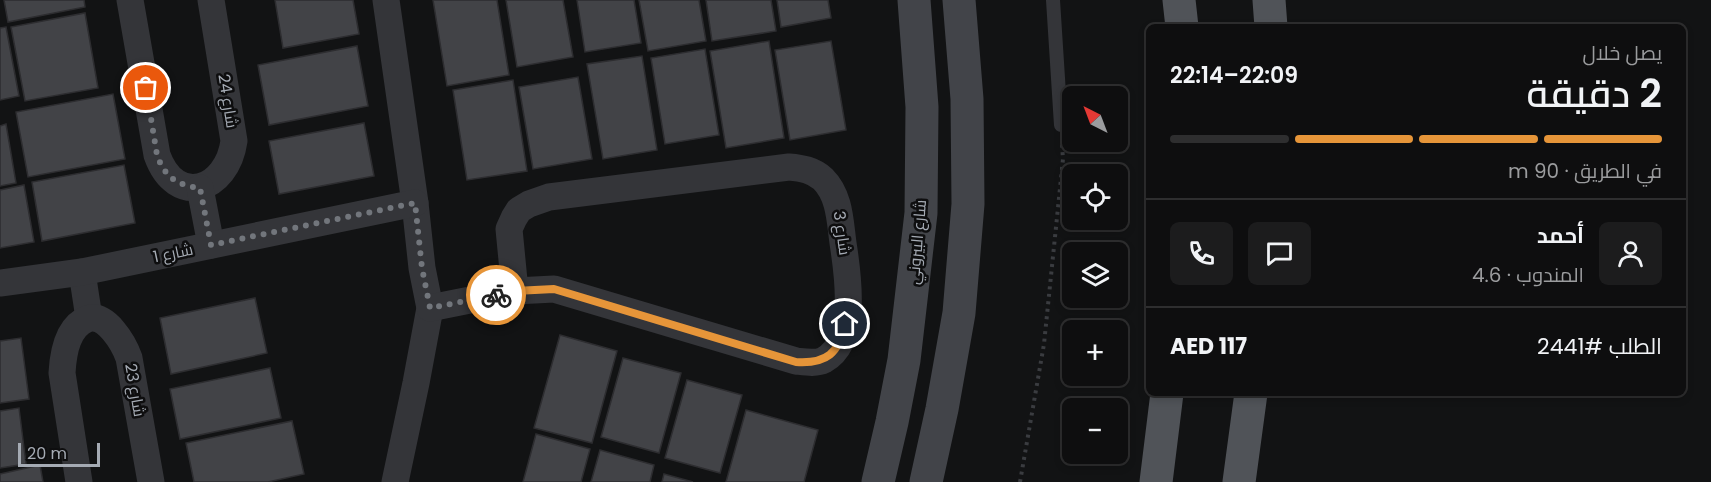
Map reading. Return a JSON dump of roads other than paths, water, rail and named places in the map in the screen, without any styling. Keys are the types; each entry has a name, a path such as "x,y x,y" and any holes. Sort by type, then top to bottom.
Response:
{"main road":[{"path":"1179,0 1182,24"},
{"path":"1269,0 1271,24"},
{"path":"1156,482 1167,396"},
{"path":"1239,482 1251,396"},
{"path":"1243,450 1246,482"}],"street":[{"path":"130,0 157,155 168,176 178,183 200,188 211,245"},
{"name":"شارع 24","path":"200,188 222,174 232,154 234,141 211,0"},
{"path":"386,0 422,268 430,308 417,382 395,482"},
{"name":"شارع البيروني","path":"878,482 903,360 921,213 922,118 914,0"},
{"path":"926,482 942,410 959,306 968,204 967,99 959,0"},
{"name":"شارع 3","path":"430,308 515,291 554,289 796,362 809,363 823,360 834,351 842,338 848,309 848,279 837,200 822,178 814,172 789,167 549,196 519,210 509,229 515,291"},
{"name":"شارع 1","path":"0,282 82,272 415,203"},
{"path":"79,482 62,372 66,344 80,324 89,318 82,272"},
{"path":"913,293 922,314 932,318 945,316 959,306"},
{"name":"شارع 23","path":"89,318 97,319 108,325 125,345 151,482"},
{"path":"903,360 914,354 927,356 939,364 948,377"}],"lane":[{"path":"1053,0 1061,125"}]}
